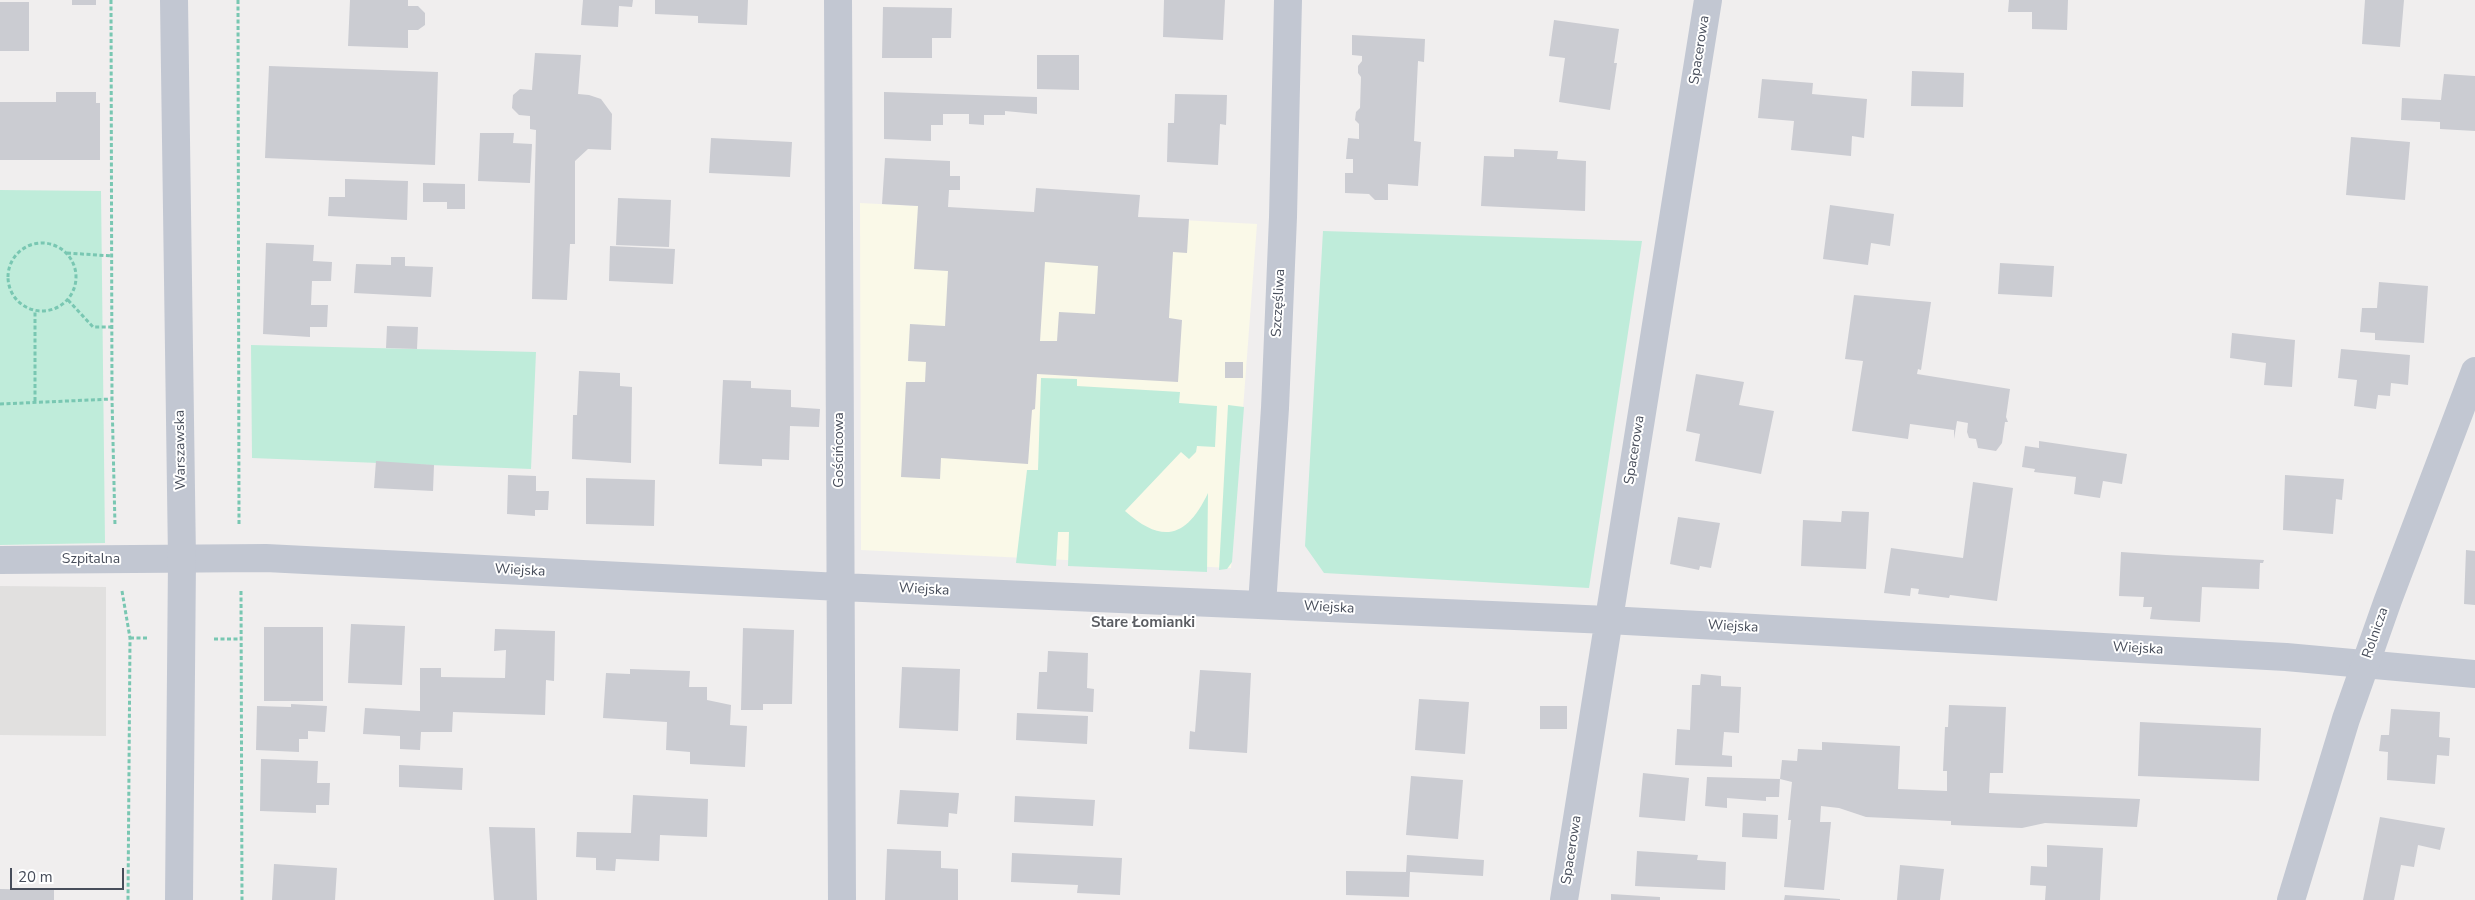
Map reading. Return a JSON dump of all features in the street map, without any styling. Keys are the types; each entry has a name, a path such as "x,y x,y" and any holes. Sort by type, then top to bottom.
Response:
{"street":[{"name":"Warszawska","path":"174,0 182,559 179,900"},
{"name":"Gościńcowa","path":"838,0 842,900"},
{"name":"Szczęśliwa","path":"1262,605 1284,217 1288,0"},
{"name":"Spacerowa","path":"1564,900 1708,0"},
{"name":"Rolnicza","path":"2292,900 2346,719 2475,371"},
{"name":"Szpitalna","path":"0,560 182,559"},
{"name":"Wiejska","path":"182,559 276,559 1608,620 2286,657 2475,674"}],"path":[{"path":"111,0 112,399 116,536"},
{"path":"238,0 239,531"},
{"path":"66,253 76,271 73,291 68,300 53,310 35,311 16,301 10,292 8,270 18,252 27,246 37,243 48,243 66,253 112,256"},
{"path":"68,300 93,327 112,327"},
{"path":"35,311 35,401"},
{"path":"0,404 112,399"},
{"path":"241,582 242,900"},
{"path":"121,588 130,638 128,900"},
{"path":"130,638 151,638"},
{"path":"211,639 240,638"}],"shaded area":[{"path":"860,203 1257,224 1231,568 861,550"},
{"path":"0,586 106,587 106,736 0,735"}],"green space":[{"path":"0,190 101,191 105,543 0,545"},
{"path":"1323,231 1642,241 1589,588 1324,573 1305,546"},
{"path":"251,345 536,352 531,469 252,458"},
{"path":"1041,378 1077,379 1077,386 1180,392 1179,403 1217,406 1215,447 1197,446 1196,452 1189,459 1181,452 1125,511 1151,529 1162,532 1173,531 1183,527 1192,519 1208,493 1207,572 1068,566 1069,532 1058,532 1056,566 1016,563 1027,470 1038,470"},
{"path":"1228,405 1244,407 1232,562 1227,569 1219,570"}],"building":[{"path":"72,0 96,0 96,5 72,5"},
{"path":"350,0 408,0 408,6 418,6 425,13 425,25 418,30 408,30 408,48 348,46"},
{"path":"583,0 633,0 632,7 619,6 618,27 581,25"},
{"path":"655,0 748,0 747,25 698,23 698,16 655,14"},
{"path":"1164,0 1225,0 1223,40 1163,37"},
{"path":"2009,0 2068,0 2067,30 2032,29 2032,12 2008,12"},
{"path":"2365,0 2404,0 2400,47 2362,44"},
{"path":"0,2 29,2 29,51 0,51"},
{"path":"883,7 952,8 951,38 932,38 932,58 882,58"},
{"path":"1554,20 1619,29 1614,63 1617,63 1610,110 1559,102 1565,58 1549,56"},
{"path":"1352,35 1425,39 1424,62 1418,61 1414,141 1421,142 1418,186 1388,184 1388,200 1375,200 1369,194 1345,193 1345,173 1353,173 1353,159 1346,159 1348,138 1359,139 1359,124 1355,120 1356,112 1360,108 1361,77 1358,73 1358,66 1362,61 1362,56 1352,55"},
{"path":"535,53 581,55 578,94 601,99 612,114 611,150 588,149 575,161 575,244 570,244 567,300 532,299 536,130 530,129 530,116 519,115 512,108 513,95 520,89 532,90"},
{"path":"1037,55 1079,55 1079,90 1037,89"},
{"path":"269,66 438,72 435,165 265,158"},
{"path":"1912,71 1964,73 1963,107 1911,106"},
{"path":"2444,74 2475,76 2475,131 2440,129 2440,122 2401,120 2402,98 2441,100"},
{"path":"1762,79 1813,83 1812,94 1867,99 1864,138 1852,136 1851,156 1791,150 1794,121 1758,118"},
{"path":"56,92 96,92 96,103 100,103 100,160 0,160 0,102 56,102"},
{"path":"884,92 1037,97 1037,114 1005,111 1005,115 984,115 984,125 969,124 969,114 943,114 943,125 931,125 931,141 884,139"},
{"path":"1175,94 1227,95 1226,125 1220,124 1218,165 1167,162 1168,123 1174,123"},
{"path":"480,133 514,133 513,143 532,144 530,183 478,181"},
{"path":"2351,137 2410,142 2405,200 2346,195"},
{"path":"711,138 792,142 790,177 709,173"},
{"path":"1514,149 1558,151 1557,159 1586,161 1585,211 1481,206 1484,156 1514,157"},
{"path":"885,158 950,161 950,176 960,176 960,190 949,190 948,207 1034,212 1036,188 1140,195 1138,217 1189,219 1187,253 1173,252 1169,318 1182,320 1178,382 1037,374 1028,464 941,458 940,479 901,477 906,382 925,382 926,362 908,361 910,324 945,326 948,271 914,269 918,206 882,204","holes":["1045,262 1098,266 1095,314 1059,312 1057,341 1040,341"]},
{"path":"345,179 408,181 407,220 328,216 329,197 345,197"},
{"path":"423,183 465,184 465,209 447,209 447,202 423,202"},
{"path":"618,198 671,200 669,247 616,245"},
{"path":"1830,205 1894,214 1890,246 1871,243 1868,265 1823,259"},
{"path":"266,243 314,245 313,261 332,262 331,281 312,281 311,305 328,305 327,327 310,327 310,337 263,334"},
{"path":"610,246 675,249 673,284 609,281"},
{"path":"391,257 405,257 405,266 433,267 431,297 354,293 356,264 391,265"},
{"path":"2000,263 2054,266 2052,297 1998,294"},
{"path":"2379,282 2428,286 2424,343 2375,340 2375,333 2360,332 2362,308 2377,308"},
{"path":"1854,295 1931,302 1921,370 1918,369 1917,374 2010,389 2006,417 2008,422 2005,422 2002,443 1996,451 1978,448 1976,439 1969,438 1967,432 1968,423 1957,421 1954,439 1954,430 1910,424 1908,439 1852,431 1863,361 1845,359"},
{"path":"387,326 418,327 417,349 386,348"},
{"path":"2232,333 2295,340 2292,387 2264,385 2266,363 2230,358"},
{"path":"2341,349 2410,355 2408,385 2391,383 2390,396 2378,395 2376,409 2354,406 2357,380 2338,378"},
{"path":"1225,362 1243,362 1243,378 1225,378"},
{"path":"579,371 620,373 620,386 632,387 631,463 572,459 573,415 577,415"},
{"path":"1696,374 1744,382 1739,405 1774,411 1761,474 1695,461 1700,434 1686,431"},
{"path":"723,380 751,381 751,388 791,390 791,407 820,409 819,427 790,426 789,460 762,459 762,466 719,464"},
{"path":"2039,441 2127,454 2122,484 2103,481 2100,498 2074,494 2076,477 2034,472 2035,469 2022,467 2025,446 2039,448"},
{"path":"376,461 434,465 433,491 374,488"},
{"path":"508,475 536,476 536,491 549,491 548,510 535,510 535,516 507,514"},
{"path":"2285,475 2344,479 2342,500 2336,499 2333,534 2283,530"},
{"path":"586,478 655,480 654,526 586,524"},
{"path":"1973,482 2013,488 1997,601 1950,595 1949,598 1918,594 1919,589 1911,588 1910,596 1884,593 1891,548 1963,558"},
{"path":"1842,511 1869,512 1866,569 1801,566 1803,520 1841,522"},
{"path":"1678,517 1720,523 1711,568 1700,566 1699,570 1670,564"},
{"path":"2466,550 2475,551 2475,605 2464,604"},
{"path":"2121,552 2264,560 2263,563 2260,563 2259,589 2202,587 2200,622 2163,620 2150,619 2152,607 2143,607 2144,597 2119,596"},
{"path":"351,624 405,626 402,685 348,683"},
{"path":"264,627 323,627 323,701 264,701"},
{"path":"743,628 794,630 792,704 763,704 763,710 741,710"},
{"path":"495,629 555,631 554,681 546,680 545,715 453,712 452,732 421,732 420,750 400,749 400,736 363,734 365,708 420,711 420,668 441,668 441,677 505,678 506,650 494,651"},
{"path":"1048,651 1088,653 1087,688 1094,689 1093,712 1037,709 1039,672 1047,672"},
{"path":"902,667 960,669 958,731 899,728"},
{"path":"630,669 690,671 689,687 707,687 707,700 731,705 730,725 747,726 745,767 690,764 690,752 666,750 667,722 603,718 606,673 630,674"},
{"path":"1200,670 1251,673 1247,753 1189,749 1190,731 1195,732"},
{"path":"1701,674 1721,676 1721,686 1741,687 1739,733 1724,732 1722,755 1732,756 1732,767 1675,765 1677,729 1690,730 1692,685 1700,685"},
{"path":"1419,699 1469,702 1465,754 1415,750"},
{"path":"291,704 327,706 325,732 308,731 308,739 299,739 299,752 256,750 257,706 291,707"},
{"path":"1949,705 2006,707 2003,773 1990,773 1989,793 2140,799 2137,827 2045,823 2022,828 1951,825 1951,821 1866,817 1839,808 1821,806 1820,822 1831,822 1824,890 1784,887 1791,820 1788,820 1792,782 1780,779 1782,760 1797,761 1798,749 1822,750 1822,742 1900,746 1898,789 1947,791 1947,771 1943,771 1945,727 1948,727"},
{"path":"1540,706 1567,706 1567,729 1540,729"},
{"path":"2391,709 2440,712 2439,737 2450,738 2449,756 2437,755 2435,784 2387,780 2388,752 2379,751 2381,735 2389,735"},
{"path":"1017,713 1088,716 1087,744 1016,740"},
{"path":"2140,722 2261,728 2259,781 2138,776"},
{"path":"261,759 318,761 317,783 330,783 329,805 316,805 316,813 260,811"},
{"path":"399,765 463,768 462,790 399,787"},
{"path":"1643,773 1689,778 1685,821 1639,817"},
{"path":"1411,776 1463,780 1458,839 1406,835"},
{"path":"1707,777 1780,779 1779,797 1766,797 1766,801 1727,798 1727,808 1705,806"},
{"path":"900,790 959,793 957,814 949,813 948,827 897,824"},
{"path":"633,795 708,799 707,837 660,835 659,861 616,859 615,871 596,870 596,858 576,857 577,832 631,833"},
{"path":"1015,796 1095,800 1093,826 1014,822"},
{"path":"1743,813 1778,815 1777,839 1742,837"},
{"path":"2380,817 2445,828 2440,850 2418,845 2414,867 2401,865 2394,900 2363,900"},
{"path":"489,827 535,828 537,900 494,900"},
{"path":"2047,845 2103,848 2100,900 2045,900 2046,886 2030,885 2031,866 2047,867"},
{"path":"887,849 941,851 941,868 958,869 958,900 885,900"},
{"path":"1637,851 1698,855 1697,860 1726,862 1725,890 1635,886"},
{"path":"1012,853 1122,858 1120,895 1077,893 1078,885 1011,882"},
{"path":"1407,855 1484,860 1483,876 1410,872 1409,897 1346,895 1346,871 1406,872"},
{"path":"274,864 337,868 335,900 272,900"},
{"path":"1900,865 1944,869 1940,900 1897,900"},
{"path":"0,889 54,890 54,900 0,900"},
{"path":"1611,894 1660,897 1660,900 1611,900"},
{"path":"1785,895 1840,899 1840,900 1784,900"}],"district":[{"name":"Stare Łomianki","path":"1143,623"}]}
